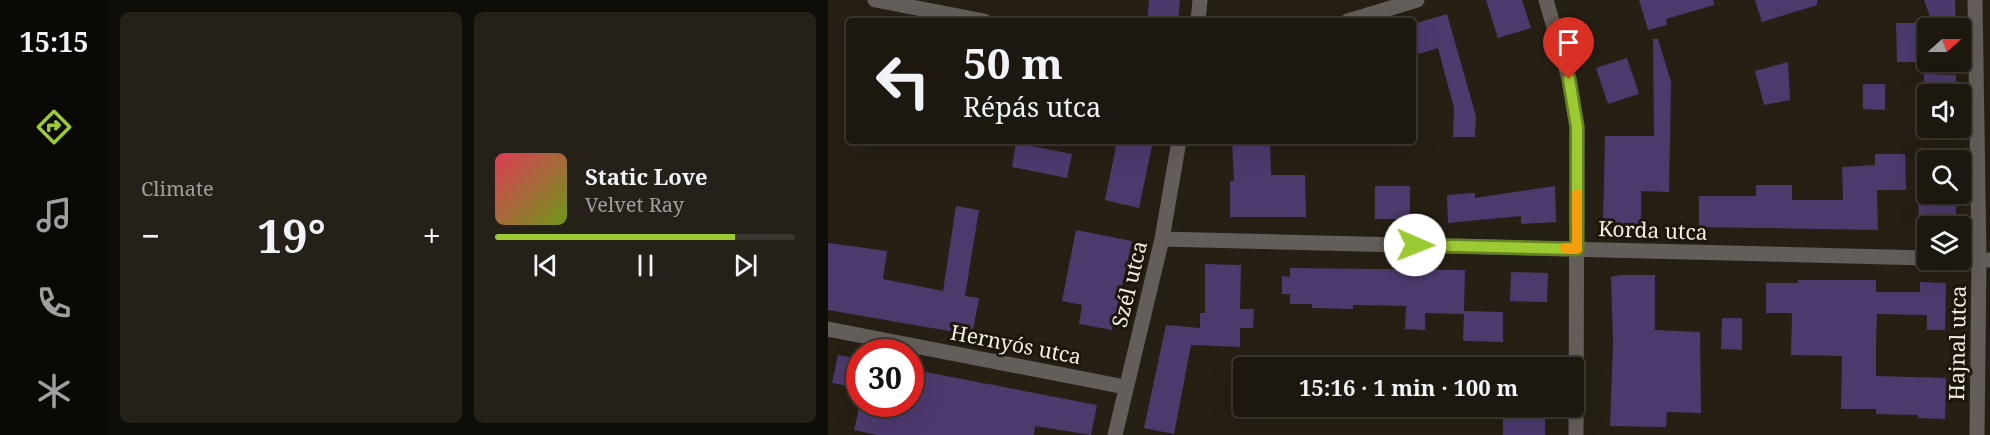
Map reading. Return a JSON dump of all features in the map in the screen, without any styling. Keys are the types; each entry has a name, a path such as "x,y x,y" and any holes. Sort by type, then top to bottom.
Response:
{"street":[{"path":"875,0 968,18"},
{"path":"1198,18 1200,0"},
{"path":"1358,18 1417,0"},
{"path":"1546,0 1569,79 1577,127 1575,435"},
{"name":"Hajnal utca","path":"1976,0 1984,260 1977,435"},
{"name":"Szél utca","path":"1115,435 1162,239 1178,144"},
{"name":"Korda utca","path":"1162,239 1917,258"},
{"name":"Hernyós utca","path":"828,329 1125,387"}],"building":[{"path":"1149,0 1180,0 1178,18 1147,18"},
{"path":"1486,0 1522,0 1531,28 1498,38"},
{"path":"1639,0 1713,0 1714,5 1666,19 1667,25 1648,30"},
{"path":"1755,0 1817,0 1817,5 1762,22"},
{"path":"1924,0 1955,0 1956,18 1930,18"},
{"path":"1447,14 1476,116 1475,137 1453,137 1454,108 1438,48 1419,54 1416,44 1416,23"},
{"path":"1896,23 1917,23 1917,62 1897,62"},
{"path":"1653,39 1658,39 1671,82 1669,192 1641,191 1641,226 1603,226 1605,136 1654,136"},
{"path":"1627,58 1639,94 1608,104 1596,68"},
{"path":"1788,62 1790,100 1764,105 1755,71"},
{"path":"1924,74 1956,75 1956,84 1924,84"},
{"path":"1863,84 1885,84 1885,110 1863,109"},
{"path":"1016,144 1072,154 1067,178 1012,167"},
{"path":"1116,144 1152,144 1139,208 1105,200"},
{"path":"1232,144 1270,144 1271,175 1305,175 1306,217 1230,217 1230,181 1234,181"},
{"path":"1875,154 1905,154 1906,190 1877,190 1878,230 1699,227 1699,196 1756,196 1756,185 1792,185 1792,200 1843,200 1842,167 1875,165"},
{"path":"1375,186 1410,186 1410,219 1375,219"},
{"path":"1555,186 1556,222 1521,224 1521,216 1448,223 1447,195 1475,193 1475,198"},
{"path":"1918,204 1956,204 1956,216 1919,216"},
{"path":"956,206 979,210 965,296 979,298 972,335 828,310 828,243 887,251 883,279 943,291"},
{"path":"1076,230 1132,241 1112,330 1079,324 1082,305 1062,301"},
{"path":"1205,264 1241,265 1240,309 1254,309 1253,328 1240,328 1240,347 1191,345 1174,434 1144,428 1166,325 1200,328 1200,313 1205,313"},
{"path":"1290,268 1465,270 1464,311 1503,312 1503,342 1463,341 1464,314 1425,313 1425,330 1405,329 1406,306 1353,305 1353,309 1312,308 1312,304 1290,304 1290,294 1282,294 1282,276 1290,277"},
{"path":"1511,272 1548,273 1547,302 1510,301"},
{"path":"1655,275 1655,330 1700,332 1701,413 1667,412 1666,427 1610,426 1613,343 1611,277"},
{"path":"1798,280 1876,280 1876,292 1920,292 1920,282 1946,283 1945,330 1927,330 1927,315 1877,314 1876,342 1876,376 1946,378 1945,419 1918,418 1918,415 1876,414 1876,409 1841,409 1842,356 1791,355 1792,313 1766,313 1766,283 1798,283"},
{"path":"1722,318 1742,318 1742,350 1721,349"},
{"path":"838,355 846,356 846,386 832,383"},
{"path":"924,372 1097,405 1091,435 1035,426 1034,435 877,435 854,430 857,417 924,417"},
{"path":"1503,417 1545,417 1545,435 1503,435"}],"slow traffic":[{"path":"1565,248 1577,249 1577,194"}],"route":[{"path":"1415,245 1577,249 1577,127 1569,79"}]}
